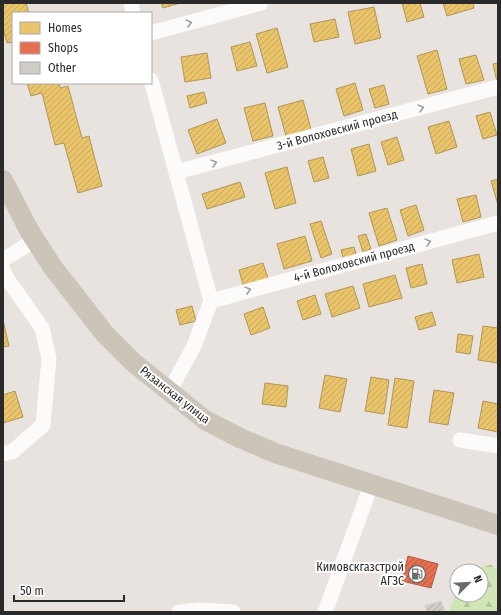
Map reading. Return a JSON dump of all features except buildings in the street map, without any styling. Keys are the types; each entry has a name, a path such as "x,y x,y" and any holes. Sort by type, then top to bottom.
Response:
{"main road":[{"name":"Рязанская улица","path":"3,180 35,240 54,269 105,334 134,362 205,420 240,438 275,453 498,525"}],"street":[{"path":"152,33 261,3"},
{"path":"152,84 211,300 194,346 169,392"},
{"name":"3-й Волоховский проезд","path":"176,172 498,87"},
{"name":"4-й Волоховский проезд","path":"211,300 498,223"},
{"path":"3,260 35,240"},
{"path":"3,270 6,277 42,328 49,359 43,425 12,452 3,454"},
{"path":"460,440 498,446"},
{"path":"325,612 371,485"},
{"path":"179,612 200,610 233,612"}],"green space":[{"path":"492,564 498,570 498,612 449,612 452,603 489,603 489,565"}],"place":[{"name":"Кимовскгазстрой АГЗС","path":"417,574"}]}
